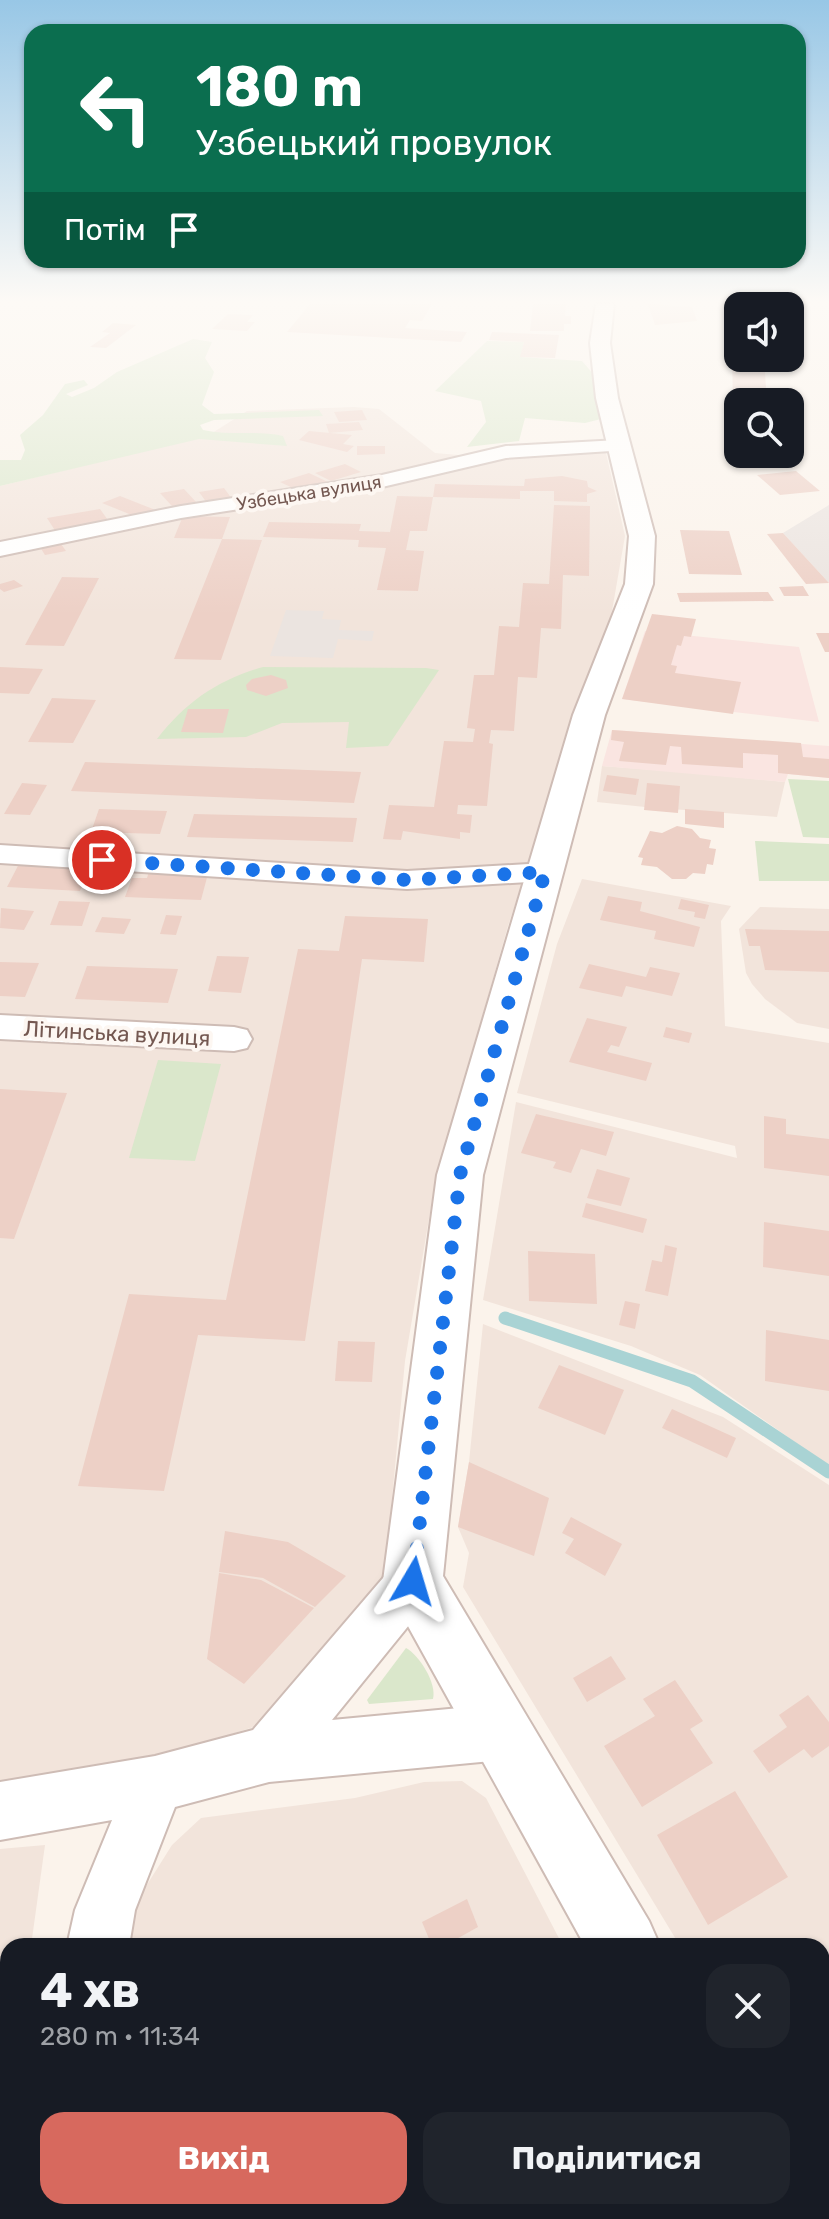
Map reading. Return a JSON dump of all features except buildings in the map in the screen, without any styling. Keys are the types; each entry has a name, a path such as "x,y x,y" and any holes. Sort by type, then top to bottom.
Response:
{"street":[{"path":"269,1754 413,1581 460,1175 589,715 639,584 642,536 609,408"},
{"name":"Узбецька вулиця","path":"0,549 181,512 382,481 515,450 619,446"},
{"path":"0,854 407,880 545,872"},
{"name":"Літинська вулиця","path":"0,1027 234,1039"},
{"path":"413,1581 619,1938"},
{"path":"0,1811 155,1784 269,1754 502,1732"},
{"path":"100,1938 105,1910 155,1784"}],"shaded area":[{"path":"379,409 435,453 493,458 529,452 606,453 625,536 612,611 508,926 435,1183 405,1361 385,1573 356,1618 257,1726 130,1766 0,1782 0,486 209,435 247,411"},
{"path":"829,505 829,583 783,533"},
{"path":"286,610 324,611 322,619 341,620 339,630 374,631 372,641 338,639 333,658 270,656"},
{"path":"645,631 799,647 819,722 622,699"},
{"path":"612,730 829,746 829,778 788,774 785,782 602,766"},
{"path":"602,766 785,782 777,817 645,807 597,802"},
{"path":"582,879 731,906 721,921 725,1026 829,1043 829,1466 700,1375 631,1346 483,1300 516,1102 737,1158 735,1146 517,1093 557,944"},
{"path":"760,907 829,909 829,1029 797,1023 765,999 752,984 746,973 739,929"},
{"path":"483,1324 723,1417 829,1485 829,1938 675,1938 463,1587 469,1553 458,1527 469,1462"},
{"path":"462,1781 486,1798 559,1938 125,1938 138,1899 172,1845 201,1818 355,1798 424,1782"},
{"path":"45,1845 32,1938 0,1938 0,1849"}],"green space":[{"path":"48,408 205,408 214,414 319,410 323,416 214,420 200,425 203,430 213,432 283,436 287,446 199,439 0,486 0,460 21,460 25,450 20,435"},
{"path":"483,408 603,408 605,418 585,423 525,418 519,441 467,447 486,422"},
{"path":"263,667 439,670 388,746 346,748 349,722 282,723 246,737 157,739 204,694 232,678"},
{"path":"788,779 829,781 829,838 803,837"},
{"path":"755,841 829,844 829,881 759,881"},
{"path":"158,1060 221,1064 195,1161 129,1158"},
{"path":"406,1648 426,1670 433,1699 369,1704 367,1700"}],"waterway":[{"path":"505,1318 692,1381 829,1472"}],"route":[{"path":"102,860 407,880 545,872 460,1175 413,1581"}]}
